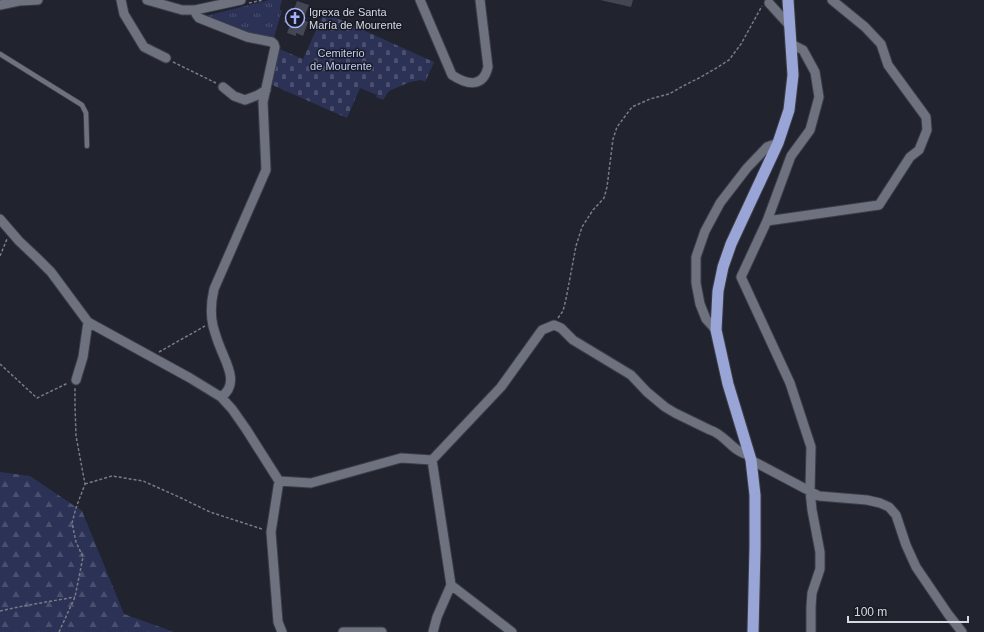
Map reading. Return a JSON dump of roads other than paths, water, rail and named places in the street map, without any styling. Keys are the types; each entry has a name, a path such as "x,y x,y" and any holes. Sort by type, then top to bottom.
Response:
{"highway":[{"path":"753,632 755,495 750,458 728,384 716,330 718,291 729,250 778,143 789,110 793,75 788,2"}],"street":[{"path":"0,4 38,0"},
{"path":"121,0 124,14 144,47 166,58"},
{"path":"147,0 182,10 195,10 240,0"},
{"path":"420,0 452,75 468,83 476,82 482,79 486,75 488,67 480,0"},
{"path":"767,221 879,205 910,157 919,150 927,130 926,117 888,66 881,44 865,27 832,0"},
{"path":"766,3 788,2"},
{"path":"766,3 789,25"},
{"path":"195,10 199,18 247,37 272,42 275,47 263,102 266,170 214,289 210,311 219,346 228,366 232,409"},
{"path":"791,44 803,50 815,72 819,97 810,130 791,156 767,221 741,277 790,383 811,447 810,491 820,552 820,569 812,593 811,632"},
{"path":"223,87 234,96 256,106 263,106"},
{"path":"245,100 266,90"},
{"path":"716,330 706,320 700,304 696,283 696,257 705,231 720,203 747,168 767,147 778,143"},
{"path":"0,219 19,241 51,272 88,322 190,378 221,397 232,409 246,429 279,481 270,532 278,622 282,632"},
{"path":"76,380 83,358 88,322"},
{"path":"432,460 501,387 542,330 554,325 561,328 573,340 631,375 647,392 665,407 716,432 727,442 750,458 819,496 880,502 889,507 896,515 906,545 916,567 962,632"},
{"path":"221,397 226,394 230,387 230,378"},
{"path":"279,481 311,483 401,458 432,460"},
{"path":"432,460 451,585 437,617 434,632"},
{"path":"451,585 512,632"},
{"path":"343,632 382,632"}],"lane":[{"path":"0,54 82,105 86,113 87,146"}],"place":[{"name":"Igrexa de Santa María de Mourente","path":"295,18"}],"park label":[{"name":"Cemiterio de Mourente","path":"341,59"}]}
